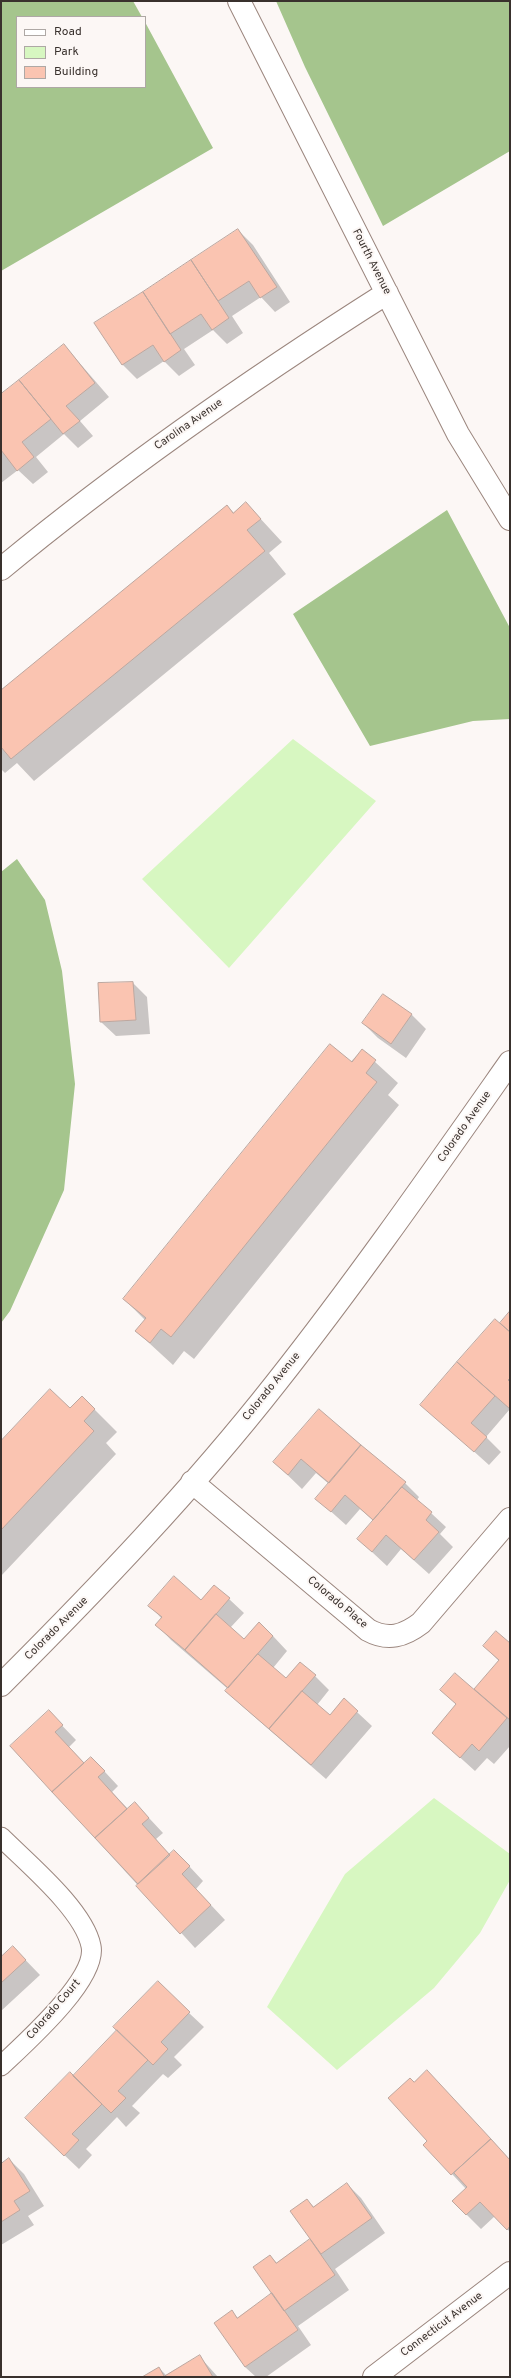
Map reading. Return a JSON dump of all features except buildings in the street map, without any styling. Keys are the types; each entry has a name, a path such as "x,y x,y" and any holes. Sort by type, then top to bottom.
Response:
{"street":[{"name":"Fourth Avenue","path":"239,1 458,434 510,519"},
{"name":"Carolina Avenue","path":"1,569 70,512 186,426 387,293"},
{"name":"Colorado Avenue","path":"1,1685 79,1607 192,1482 276,1384 353,1282 510,1062"},
{"name":"Colorado Place","path":"192,1482 368,1630 378,1636 392,1636 408,1633 421,1623 510,1519"},
{"name":"Connecticut Avenue","path":"374,2377 510,2273"}],"lane":[{"name":"Colorado Court","path":"1,1837 74,1911 92,1946 89,1968 71,1994 42,2027 1,2066"}],"green space":[{"path":"1,1 133,1 141,16 16,16 16,88 146,88 146,24 213,148 1,271"},
{"path":"276,1 510,1 510,151 383,226 305,67"},
{"path":"447,510 510,628 510,719 473,721 370,746 293,614"},
{"path":"293,739 376,801 229,968 142,879"},
{"path":"17,859 45,900 62,971 75,1084 64,1190 10,1311 1,1323 1,872"},
{"path":"434,1798 510,1854 510,1880 480,1933 434,1988 337,2070 267,2007 345,1874"}]}
